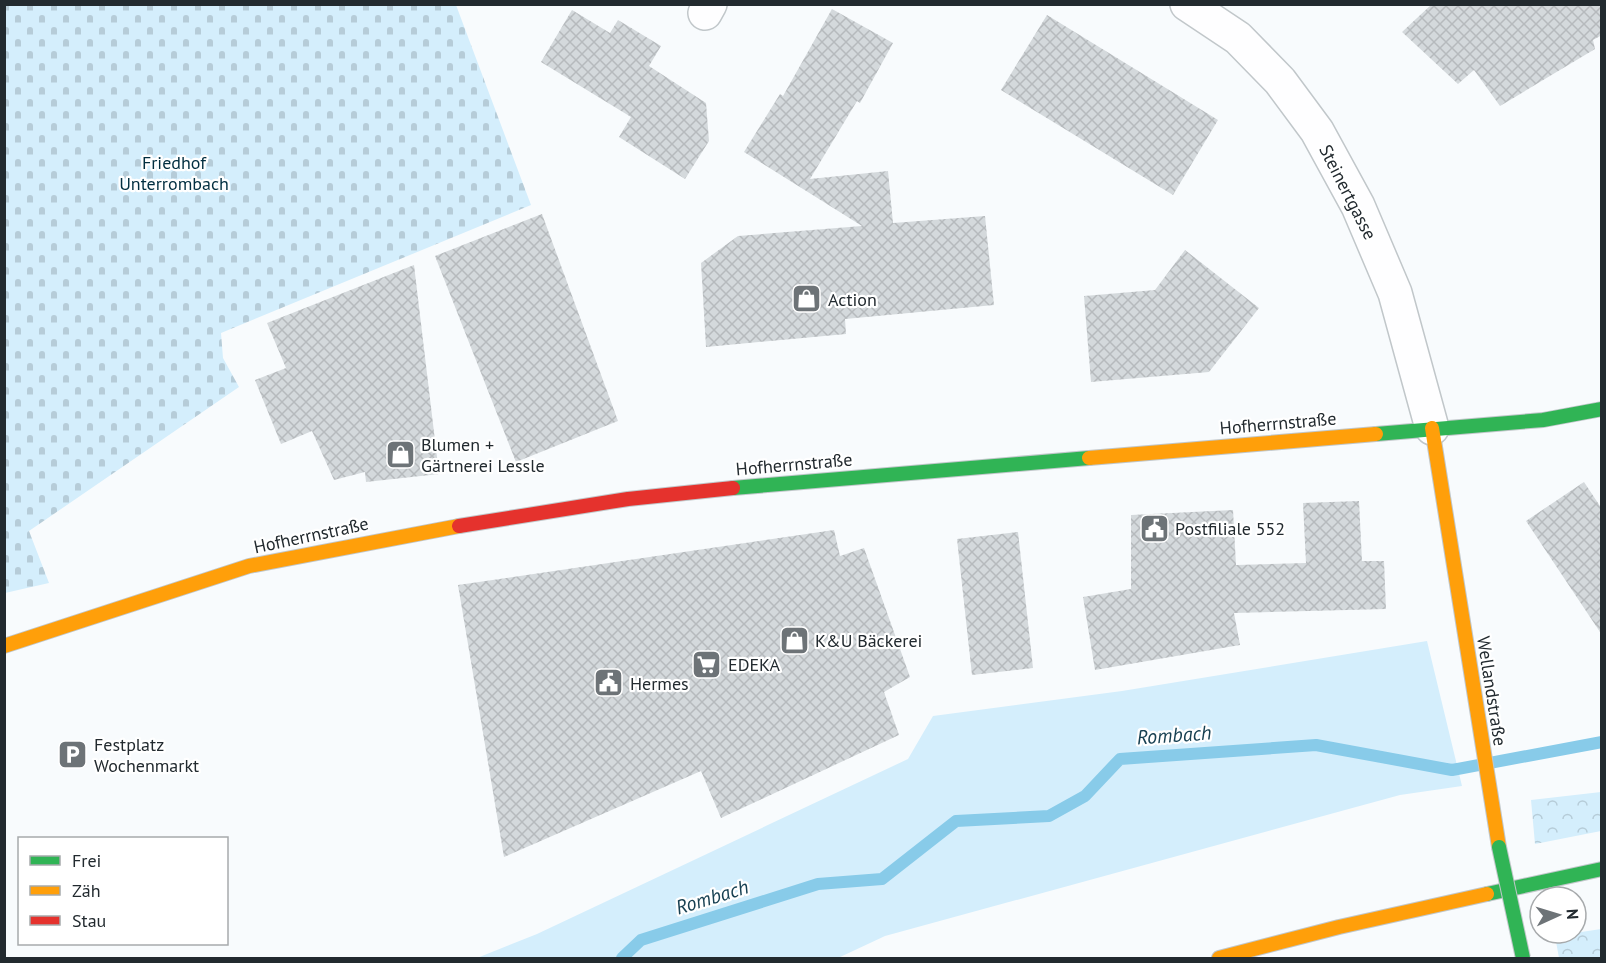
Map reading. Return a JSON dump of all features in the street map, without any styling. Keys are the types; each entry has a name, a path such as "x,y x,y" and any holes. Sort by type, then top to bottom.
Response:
{"street":[{"name":"Steinertgasse","path":"1187,4 1238,38 1280,81 1317,131 1358,206 1395,293 1432,428"},
{"name":"Hofherrnstraße","path":"4,646 249,566 396,536 628,499 738,487 1543,420 1602,409"},
{"name":"Wellandstraße","path":"1432,428 1499,847 1523,958"},
{"path":"1220,958 1339,927 1602,869"}],"green space":[{"name":"Friedhof Unterrombach","path":"4,5 456,5 531,205 221,333 223,358 239,387 29,531 49,583 5,593"},
{"path":"1427,641 1462,786 1400,795 885,936 838,958 477,958 537,934 908,759 933,716 1122,691"},
{"path":"1601,792 1601,831 1535,844 1531,800"},
{"path":"1601,929 1601,958 1559,958 1557,945 1588,945 1588,931"}],"building":[{"path":"1432,4 1602,4 1602,35 1593,40 1595,49 1500,106 1474,70 1458,84 1402,32"},
{"path":"832,9 893,43 860,103 857,101 810,179 888,171 893,223 985,216 994,305 845,319 846,334 706,347 701,263 738,236 862,226 744,152 780,94 783,96"},
{"path":"572,10 610,33 618,20 661,46 649,66 706,103 709,141 685,179 619,137 631,117 541,62"},
{"path":"1047,15 1218,120 1173,195 1001,90"},
{"path":"542,214 618,421 516,462 435,256"},
{"path":"1185,250 1259,308 1209,372 1091,382 1084,296 1155,290"},
{"path":"414,265 439,474 366,482 365,472 334,480 312,431 281,444 255,380 286,368 267,323"},
{"path":"1584,482 1602,509 1602,635 1526,521"},
{"path":"1359,501 1362,561 1384,561 1386,609 1234,613 1240,645 1095,670 1083,597 1131,589 1131,515 1233,510 1236,565 1306,563 1303,503"},
{"path":"834,530 840,556 864,548 910,677 884,692 899,735 721,818 701,771 504,857 458,585"},
{"path":"1018,532 1033,668 972,675 957,539"}],"waterway":[{"name":"Rombach","path":"622,958 641,940 818,884 882,879 956,821 1049,816 1085,796 1120,759 1316,745 1452,770 1602,742"}],"traffic: fast":[{"path":"1376,434 1543,420 1602,409"},
{"path":"733,488 1089,458"},
{"path":"1499,847 1523,958"},
{"path":"1487,894 1602,869"}],"traffic: slow":[{"path":"1432,428 1499,847"},
{"path":"1089,458 1376,434"},
{"path":"4,646 249,566 459,526"},
{"path":"1219,958 1339,927 1487,894"}],"traffic: jam":[{"path":"459,526 628,499 733,488"}],"place":[{"name":"Action","path":"807,299"},
{"name":"Blumen + Gärtnerei Lessle","path":"400,454"},
{"name":"Postfiliale 552","path":"1154,528"},
{"name":"K&U Bäckerei","path":"794,640"},
{"name":"EDEKA","path":"707,664"},
{"name":"Hermes","path":"609,683"},
{"name":"Festplatz Wochenmarkt","path":"73,754"}]}
